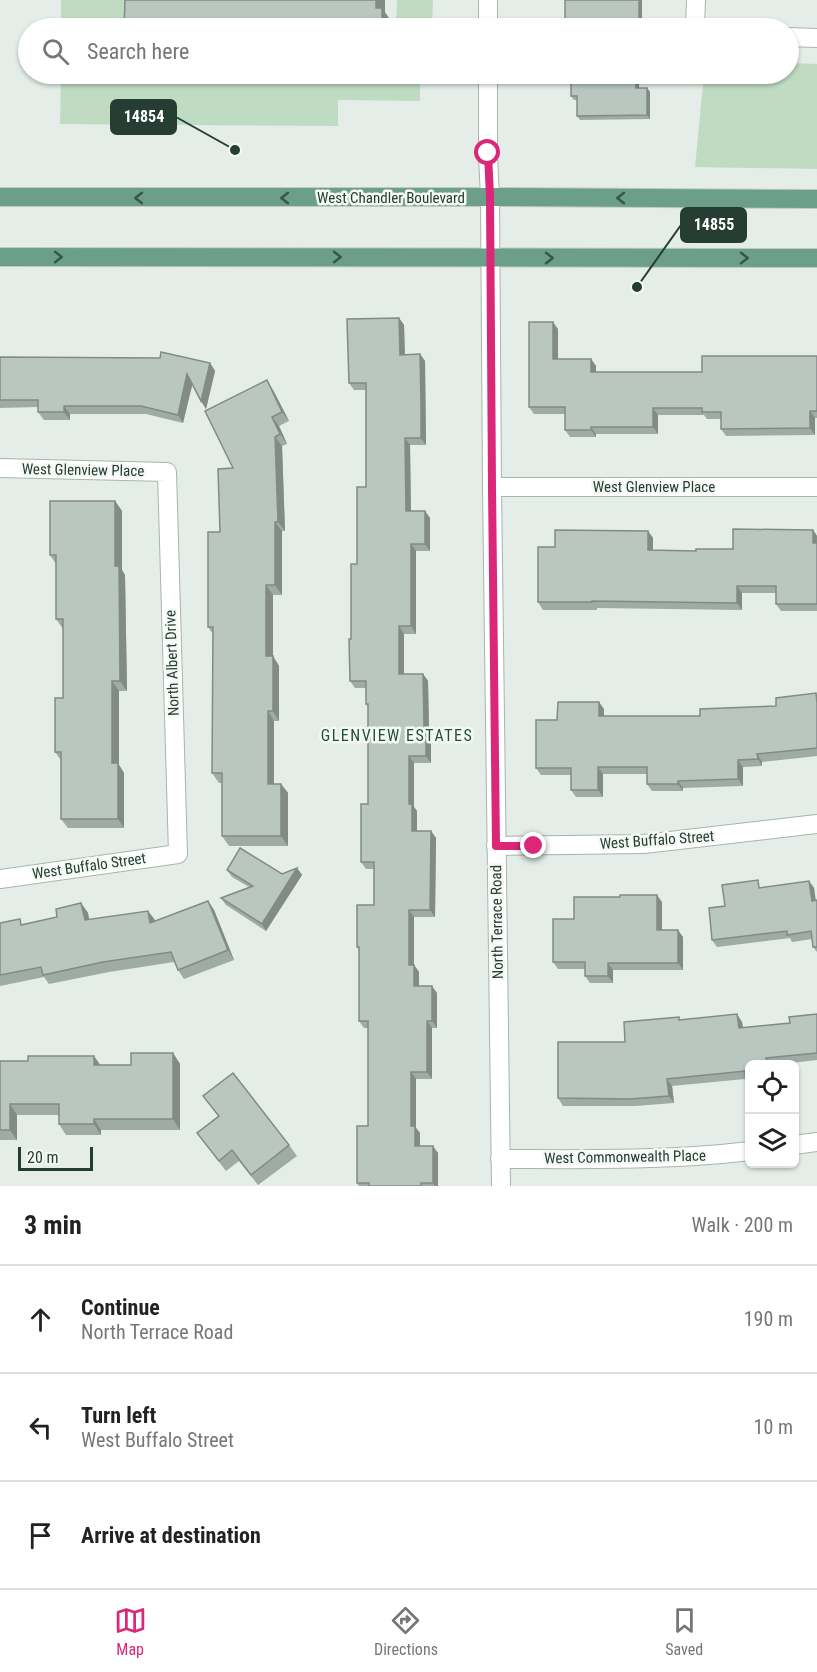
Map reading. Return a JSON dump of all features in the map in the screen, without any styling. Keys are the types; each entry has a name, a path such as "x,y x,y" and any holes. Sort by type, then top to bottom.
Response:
{"main road":[{"name":"West Chandler Boulevard","path":"0,197 817,199"},
{"path":"0,257 817,258"}],"street":[{"path":"488,0 488,18"},
{"path":"695,18 696,0"},
{"path":"799,37 817,38"},
{"name":"North Terrace Road","path":"488,84 501,1186"},
{"name":"West Glenview Place","path":"0,468 167,472"},
{"name":"North Albert Drive","path":"167,472 178,854"},
{"name":"West Glenview Place","path":"492,487 817,487"},
{"name":"West Buffalo Street","path":"496,846 644,844 817,824"},
{"name":"West Buffalo Street","path":"0,879 178,854"},
{"path":"799,1144 817,1142"},
{"name":"West Commonwealth Place","path":"500,1159 663,1158 745,1152"}],"green space":[{"path":"61,0 128,0 127,18 61,18"},
{"path":"397,0 433,0 432,18 396,18"},
{"path":"799,63 817,64 817,169 695,167 703,84 799,84"},
{"path":"61,84 420,84 420,101 338,100 338,126 60,124"}],"building":[{"path":"125,0 376,0 376,8 382,8 382,18 124,18"},
{"path":"565,0 639,0 639,18 565,18"},
{"path":"571,84 636,84 636,88 647,88 647,115 577,116 577,96 571,96"},
{"path":"399,318 400,355 420,354 421,438 405,438 406,511 425,511 425,544 411,544 411,626 399,626 399,674 423,674 426,756 409,756 409,804 412,804 412,831 431,831 430,910 409,910 409,965 414,965 414,986 432,986 432,1021 427,1021 427,1072 411,1072 411,1126 415,1126 415,1146 433,1146 433,1183 421,1183 421,1186 369,1186 369,1183 357,1183 357,1126 368,1126 368,1021 359,1021 357,905 374,905 374,862 361,862 361,804 368,804 368,704 366,704 366,681 350,681 349,639 351,639 351,564 357,564 357,487 366,487 366,383 349,383 347,319"},
{"path":"529,322 553,322 553,359 591,359 591,372 702,372 702,356 817,356 817,411 810,411 810,428 721,429 721,412 702,412 702,408 653,408 653,427 591,427 591,430 565,430 565,407 529,407"},
{"path":"161,352 210,363 201,401 187,374 178,415 141,406 64,406 64,412 38,412 38,400 0,400 0,357 160,358"},
{"path":"267,380 282,412 272,417 280,434 275,437 278,522 275,522 275,585 266,585 266,656 273,656 273,711 268,711 268,784 281,784 281,836 222,836 222,773 212,773 213,627 208,627 208,532 220,532 218,469 233,468 205,411"},
{"path":"50,501 115,501 115,566 119,566 120,681 112,681 112,763 118,763 118,819 61,819 61,752 55,752 55,698 63,698 63,619 56,619 56,555 50,555"},
{"path":"733,529 813,530 813,543 817,543 817,604 776,604 776,586 737,586 737,603 538,602 538,547 555,547 555,530 648,531 648,550 696,551 696,549 733,549"},
{"path":"816,693 817,748 757,754 758,759 738,760 738,779 647,784 647,767 598,767 598,790 571,790 571,768 536,768 536,720 557,720 558,702 599,702 599,716 700,716 700,709 776,706 776,698"},
{"path":"240,848 282,874 297,868 262,924 221,898 253,886 227,870"},
{"path":"758,880 759,888 809,881 812,901 817,900 817,947 813,947 811,931 787,935 787,931 712,940 709,908 725,906 722,885"},
{"path":"620,895 657,895 657,930 678,930 678,963 608,963 608,976 585,976 585,962 553,962 553,919 574,919 574,897 620,897"},
{"path":"208,901 228,950 178,970 171,952 103,962 43,975 41,967 0,975 0,923 20,919 21,925 57,917 56,909 81,903 85,920 148,911 150,923"},
{"path":"737,1014 739,1028 790,1023 789,1017 817,1014 817,1053 766,1058 766,1060 745,1060 745,1071 667,1079 669,1096 630,1099 558,1098 558,1042 625,1042 624,1022 679,1017 679,1020"},
{"path":"131,1053 173,1053 173,1119 94,1119 94,1124 59,1124 59,1104 10,1104 10,1130 0,1130 0,1061 28,1061 28,1056 94,1056 94,1065 131,1065"},
{"path":"233,1073 289,1145 251,1175 232,1150 219,1161 197,1133 219,1116 203,1096"}],"place":[{"name":"14854","path":"235,150"},
{"name":"14855","path":"637,287"}],"district":[{"name":"GLENVIEW ESTATES","path":"397,735"}],"route":[{"path":"488,153 496,846 534,846"}]}
